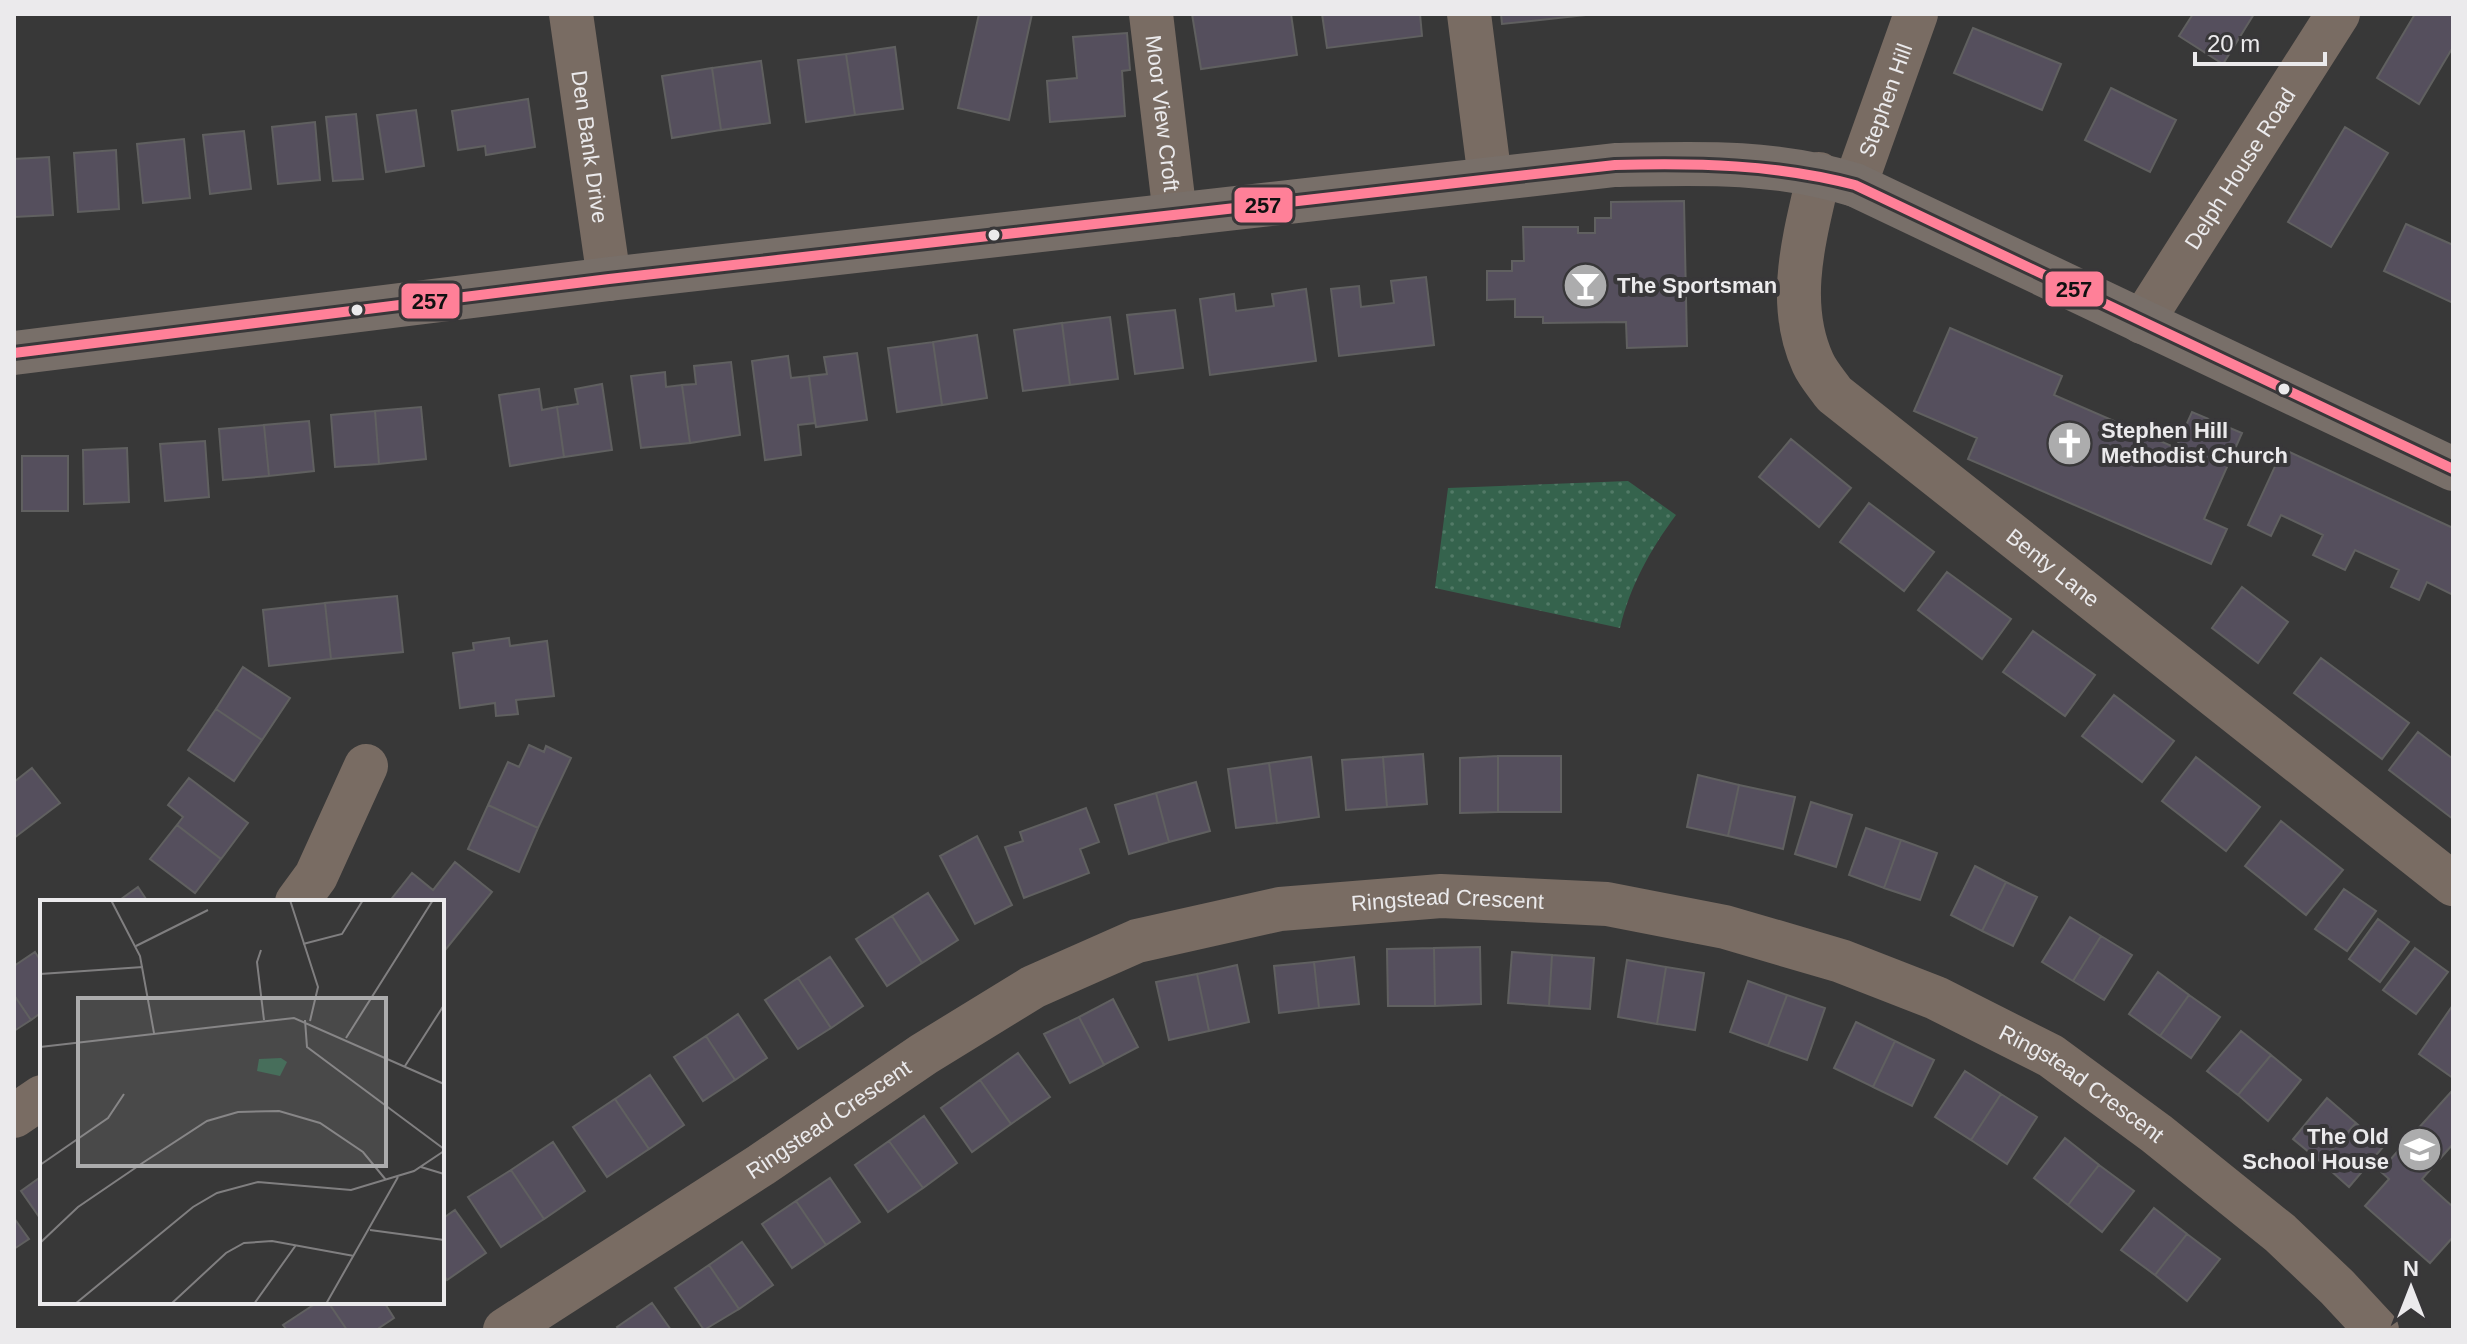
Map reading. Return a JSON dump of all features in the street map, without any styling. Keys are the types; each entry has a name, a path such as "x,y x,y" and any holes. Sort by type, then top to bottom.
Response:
{"main road":[{"path":"14,353 609,279 1615,165 1729,163 1837,180 2453,469"}],"street":[{"name":"Den Bank Drive","path":"571,14 609,279"},
{"name":"Moor View Croft","path":"1151,14 1175,215"},
{"path":"1469,14 1490,179"},
{"name":"Stephen Hill","path":"1837,180 1916,14"},
{"name":"Delph House Road","path":"2142,322 2338,14"},
{"name":"Benty Lane","path":"1837,180 1801,261 1798,294 1801,330 1814,366 1834,394 2453,884"},
{"path":"298,900 316,876 366,766"},
{"name":"Ringstead Crescent","path":"505,1330 761,1165 924,1054 1033,987 1137,941 1280,909 1441,896 1607,904 1725,927 1841,961 1936,998 2051,1056 2157,1134 2280,1233 2377,1330"},
{"path":"14,1116 40,1098"}],"green space":[{"path":"1628,481 1676,515 1642,569 1620,628 1435,588 1448,488"}],"building":[{"path":"979,14 1032,14 1009,120 958,108"},
{"path":"1192,14 1291,14 1297,55 1201,69"},
{"path":"1322,14 1420,14 1422,36 1327,48"},
{"path":"1501,14 1595,14 1502,24"},
{"path":"2193,14 2254,14 2223,64 2179,36"},
{"path":"2415,14 2453,14 2453,47 2419,104 2377,78"},
{"path":"1973,28 2061,64 2042,110 1954,73"},
{"path":"1127,33 1130,70 1122,71 1125,116 1050,122 1047,81 1077,78 1073,37"},
{"path":"895,47 903,109 855,115 846,54"},
{"path":"846,54 855,115 806,122 798,60"},
{"path":"761,61 770,123 721,130 712,68"},
{"path":"712,68 721,130 672,138 662,76"},
{"path":"2111,88 2176,120 2150,172 2085,140"},
{"path":"528,99 535,147 486,155 485,146 458,150 452,111"},
{"path":"416,110 424,166 386,172 377,115"},
{"path":"356,114 363,179 333,181 326,117"},
{"path":"315,122 320,180 278,184 272,127"},
{"path":"2345,127 2388,153 2331,247 2288,222"},
{"path":"244,131 251,189 210,194 203,135"},
{"path":"184,139 190,198 143,203 137,144"},
{"path":"116,150 119,209 78,212 74,153"},
{"path":"49,157 53,215 14,217 14,159"},
{"name":"The Sportsman","path":"1684,201 1687,346 1627,348 1626,322 1543,323 1543,317 1515,317 1515,299 1487,300 1487,271 1512,271 1512,261 1524,261 1523,227 1578,227 1578,233 1595,233 1595,218 1611,218 1611,202"},
{"path":"2406,224 2453,245 2453,303 2384,271"},
{"path":"1426,277 1434,345 1339,356 1331,289 1359,286 1361,307 1394,303 1391,281"},
{"path":"1306,289 1316,361 1210,375 1200,299 1234,294 1236,311 1274,306 1272,294"},
{"path":"1175,310 1183,368 1135,374 1127,315"},
{"path":"1110,317 1118,379 1070,385 1062,323"},
{"path":"1062,323 1070,385 1023,391 1014,330"},
{"name":"Stephen Hill Methodist Church","path":"1950,328 2062,376 2054,395 2176,448 2192,412 2242,433 2204,519 2227,529 2211,564 1968,459 1977,438 1914,411"},
{"path":"977,335 987,398 942,405 933,342"},
{"path":"933,342 942,405 897,412 888,348"},
{"path":"857,353 867,420 816,427 809,376 827,374 824,357"},
{"path":"788,356 791,378 809,376 815,423 798,425 801,455 765,460 752,361"},
{"path":"731,362 740,435 690,443 682,385 696,384 694,366"},
{"path":"665,372 666,387 682,385 690,443 641,448 631,376"},
{"path":"602,384 612,450 564,457 557,407 578,404 575,389"},
{"path":"539,389 542,410 557,407 564,457 510,466 499,395"},
{"path":"421,407 426,459 379,464 375,411"},
{"path":"375,411 379,464 335,467 331,415"},
{"path":"309,421 314,471 269,476 264,425"},
{"path":"264,425 269,476 223,480 219,429"},
{"path":"1791,439 1851,488 1819,527 1759,477"},
{"path":"205,441 209,497 165,501 160,444"},
{"path":"127,448 129,502 84,504 83,450"},
{"path":"2283,449 2453,528 2453,595 2427,582 2419,600 2391,587 2399,570 2355,550 2345,570 2313,555 2323,535 2281,515 2271,536 2248,525"},
{"path":"22,456 68,456 68,511 22,511"},
{"path":"1869,503 1934,552 1904,591 1840,542"},
{"path":"1947,572 2011,619 1982,659 1918,610"},
{"path":"2242,587 2288,622 2258,663 2212,628"},
{"path":"397,596 403,652 331,659 325,603"},
{"path":"325,603 331,659 269,666 263,610"},
{"path":"2033,631 2095,675 2065,716 2003,672"},
{"path":"509,638 510,646 547,641 554,696 516,700 518,714 496,716 495,703 460,708 453,653 474,650 473,643"},
{"path":"2321,658 2409,723 2382,759 2294,693"},
{"path":"243,667 290,698 262,740 216,709"},
{"path":"2114,695 2174,741 2142,782 2082,736"},
{"path":"216,709 262,740 234,781 188,750"},
{"path":"2418,732 2453,759 2453,819 2389,770"},
{"path":"529,745 544,752 546,746 571,758 538,828 488,805 508,762 519,767"},
{"path":"1423,754 1427,804 1387,807 1383,757"},
{"path":"1498,756 1498,812 1460,813 1460,758"},
{"path":"1498,756 1561,756 1561,812 1498,812"},
{"path":"1311,757 1319,817 1277,823 1269,763"},
{"path":"1383,757 1387,807 1346,810 1342,760"},
{"path":"2196,757 2260,807 2226,851 2162,801"},
{"path":"1269,763 1277,823 1236,828 1228,769"},
{"path":"32,768 60,803 14,838 14,782"},
{"path":"1698,775 1739,785 1728,836 1687,827"},
{"path":"189,778 248,823 221,859 177,825 183,817 168,805"},
{"path":"1196,782 1210,831 1169,842 1156,793"},
{"path":"1739,785 1795,797 1783,849 1728,836"},
{"path":"1156,793 1169,842 1129,854 1115,805"},
{"path":"1811,802 1852,815 1836,867 1795,854"},
{"path":"488,805 538,828 519,872 468,849"},
{"path":"1086,808 1099,842 1080,849 1089,873 1024,898 1005,847 1023,841 1020,832"},
{"path":"2281,821 2343,870 2306,915 2245,866"},
{"path":"177,825 221,859 195,893 150,859"},
{"path":"1866,828 1901,840 1884,888 1849,875"},
{"path":"977,836 1012,905 975,924 940,856"},
{"path":"1901,840 1937,853 1920,900 1884,888"},
{"path":"455,862 492,892 446,949 444,900 391,900 412,873 433,890"},
{"path":"1975,866 2006,882 1982,931 1951,915"},
{"path":"2006,882 2037,897 2013,946 1982,931"},
{"path":"138,887 147,900 120,900"},
{"path":"2344,889 2376,911 2347,951 2315,929"},
{"path":"928,893 958,940 922,963 892,916"},
{"path":"892,916 922,963 887,986 856,939"},
{"path":"2070,917 2101,936 2073,981 2042,962"},
{"path":"2378,919 2409,942 2380,982 2349,959"},
{"path":"2101,936 2132,955 2104,1000 2073,981"},
{"path":"1480,947 1481,1004 1435,1006 1434,948"},
{"path":"1434,948 1435,1006 1388,1006 1387,949"},
{"path":"2415,948 2448,972 2416,1014 2383,990"},
{"path":"35,952 40,960 40,1013 31,1020 14,995 14,966"},
{"path":"1512,952 1552,955 1549,1006 1508,1003"},
{"path":"1552,955 1594,958 1590,1009 1549,1006"},
{"path":"830,957 863,1006 831,1028 798,978"},
{"path":"1354,957 1359,1004 1319,1008 1314,962"},
{"path":"1627,960 1666,967 1657,1024 1618,1017"},
{"path":"1314,962 1319,1008 1279,1013 1274,966"},
{"path":"1237,965 1249,1022 1209,1031 1197,974"},
{"path":"1666,967 1704,973 1695,1030 1657,1024"},
{"path":"2158,972 2189,995 2160,1036 2129,1014"},
{"path":"1197,974 1209,1031 1169,1040 1156,982"},
{"path":"798,978 831,1028 798,1049 765,1000"},
{"path":"1748,981 1787,995 1768,1046 1730,1032"},
{"path":"14,995 31,1020 14,1031"},
{"path":"1787,995 1825,1008 1807,1060 1768,1046"},
{"path":"2189,995 2220,1017 2191,1058 2160,1036"},
{"path":"1113,999 1138,1047 1104,1065 1079,1017"},
{"path":"2453,1005 2453,1078 2419,1054"},
{"path":"738,1014 767,1058 735,1080 706,1036"},
{"path":"1079,1017 1104,1065 1070,1083 1044,1034"},
{"path":"1856,1022 1895,1041 1873,1087 1834,1068"},
{"path":"2241,1031 2271,1055 2238,1095 2207,1071"},
{"path":"706,1036 735,1080 703,1101 674,1057"},
{"path":"1895,1041 1934,1060 1912,1106 1873,1087"},
{"path":"1018,1053 1050,1097 1011,1124 980,1080"},
{"path":"2271,1055 2301,1080 2268,1121 2238,1095"},
{"path":"1965,1071 2001,1094 1971,1140 1935,1117"},
{"path":"650,1075 684,1125 649,1149 615,1099"},
{"path":"980,1080 1011,1124 972,1152 941,1108"},
{"path":"2451,1092 2453,1144 2422,1179 2453,1207 2453,1237 2430,1263 2365,1206 2389,1179 2380,1171"},
{"path":"2001,1094 2037,1117 2007,1164 1971,1140"},
{"path":"2327,1098 2356,1123 2321,1162 2293,1139"},
{"path":"615,1099 649,1149 607,1177 573,1127"},
{"path":"924,1116 957,1163 923,1188 889,1141"},
{"path":"2356,1123 2383,1147 2349,1187 2321,1162"},
{"path":"2065,1138 2099,1165 2068,1205 2034,1178"},
{"path":"889,1141 923,1188 888,1212 855,1165"},
{"path":"553,1142 585,1191 544,1219 511,1170"},
{"path":"2099,1165 2134,1191 2102,1232 2068,1205"},
{"path":"511,1170 544,1219 501,1247 468,1197"},
{"path":"40,1177 40,1218 21,1191"},
{"path":"830,1178 860,1222 826,1245 796,1201"},
{"path":"796,1201 826,1245 792,1268 762,1224"},
{"path":"2154,1208 2187,1234 2155,1275 2121,1250"},
{"path":"455,1210 486,1253 447,1280 444,1275 444,1218"},
{"path":"14,1218 29,1239 14,1249"},
{"path":"2187,1234 2220,1259 2187,1301 2155,1275"},
{"path":"742,1242 773,1285 739,1309 709,1265"},
{"path":"709,1265 739,1309 704,1330 675,1288"},
{"path":"652,1303 671,1330 619,1330 617,1327"},
{"path":"315,1304 329,1304 347,1330 287,1330 283,1325"},
{"path":"329,1304 385,1304 394,1318 376,1330 347,1330"}],"transit line":[{"name":"257","path":"14,353 609,279 1615,165 1706,165 1766,169 1855,185 2453,469"}],"place":[{"name":"The Sportsman","path":"1586,285"},
{"name":"Stephen Hill Methodist Church","path":"2070,443"},
{"name":"The Old School House","path":"2420,1149"}]}
